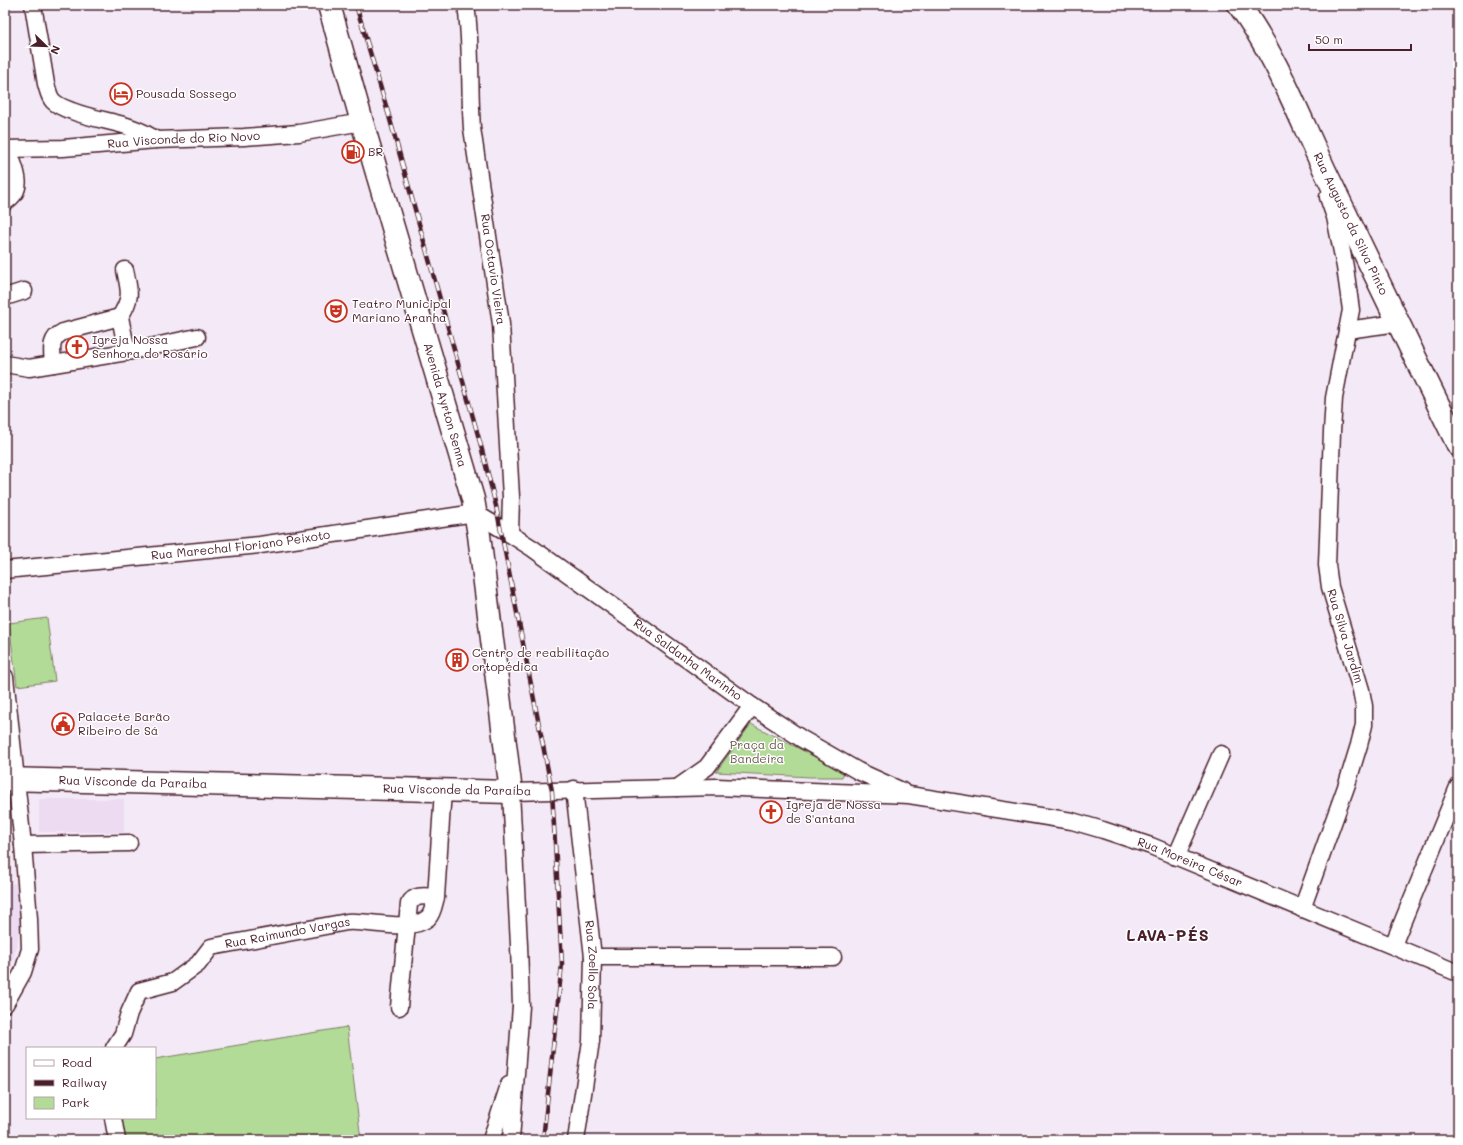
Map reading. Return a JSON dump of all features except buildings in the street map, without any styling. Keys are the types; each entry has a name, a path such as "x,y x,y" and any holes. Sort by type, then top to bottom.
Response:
{"main road":[{"name":"Avenida Ayrton Senna","path":"330,5 362,122 473,499 479,535 511,792"},
{"name":"Rua Augusto da Silva Pinto","path":"1239,5 1253,24 1285,83 1307,133 1458,445"},
{"name":"Rua Visconde da Paraíba","path":"11,779 511,792"}],"street":[{"path":"33,5 46,84 49,95 53,101 80,114 140,130 156,140"},
{"name":"Rua Octavio Vieira","path":"466,5 468,20 472,128 501,324 511,497 510,534"},
{"name":"Rua Visconde do Rio Novo","path":"7,149 63,148 156,140 244,137 299,133 362,122"},
{"name":"Rua Silva Jardim","path":"1302,909 1347,784 1364,725 1364,706 1361,690 1330,587 1327,565 1334,398 1351,310 1344,260 1335,217 1307,133"},
{"path":"5,202 16,193 18,185 7,149"},
{"path":"125,270 130,294 120,318 127,352"},
{"path":"5,297 24,291"},
{"path":"53,364 52,344 58,334 120,318"},
{"path":"1347,330 1398,323"},
{"path":"5,364 29,368 127,352 197,337"},
{"name":"Rua Saldanha Marinho","path":"475,513 510,534 752,706 802,739 835,759 909,795"},
{"name":"Rua Marechal Floriano Peixoto","path":"5,570 260,545 475,513"},
{"path":"5,677 11,779 23,845 30,949 23,972 5,1004"},
{"path":"677,788 707,767 752,706"},
{"path":"1176,857 1221,754"},
{"path":"707,767 711,780 717,787"},
{"name":"Rua Visconde da Paraíba","path":"511,792 574,789 717,787 909,795"},
{"path":"1394,945 1458,787"},
{"name":"Rua Zoello Sola","path":"574,789 593,957 591,1041 576,1140"},
{"name":"Rua Raimundo Vargas","path":"115,1047 123,1034 129,1013 139,991 173,982 198,964 211,947 347,922 357,921 406,926 417,923 429,917 436,897 444,790"},
{"path":"511,792 521,1006 511,1140"},
{"name":"Rua Moreira César","path":"909,795 1072,821 1127,838 1458,972"},
{"path":"23,845 129,842"},
{"path":"399,1007 408,908 411,900 417,896 436,897"},
{"path":"593,957 833,957"},
{"path":"491,1140 517,1061"},
{"path":"113,1119 117,1140"}],"shaded area":[{"path":"39,799 124,799 124,832 39,832"},
{"path":"5,883 19,884 21,923 16,949 8,978 5,983"}],"green space":[{"path":"47,618 55,681 17,686 9,623"},
{"name":"Praça da Bandeira","path":"751,724 835,767 844,773 842,777 810,777 716,772"},
{"path":"347,1027 361,1140 124,1140 121,1119 156,1119 156,1059"}],"railway":[{"path":"356,5 389,116 481,446 496,506 552,791 562,964 543,1140"}],"place":[{"name":"Pousada Sossego","path":"121,94"},
{"name":"BR","path":"353,152"},
{"name":"Teatro Municipal Mariano Aranha","path":"336,311"},
{"name":"Igreja Nossa Senhora do Rosário","path":"77,347"},
{"name":"Centro de reabilitação ortopédica","path":"457,660"},
{"name":"Palacete Barão Ribeiro de Sá","path":"63,724"},
{"name":"Igreja de Nossa de S'antana","path":"771,812"}],"district":[{"name":"LAVA-PÉS","path":"1168,935"}]}
